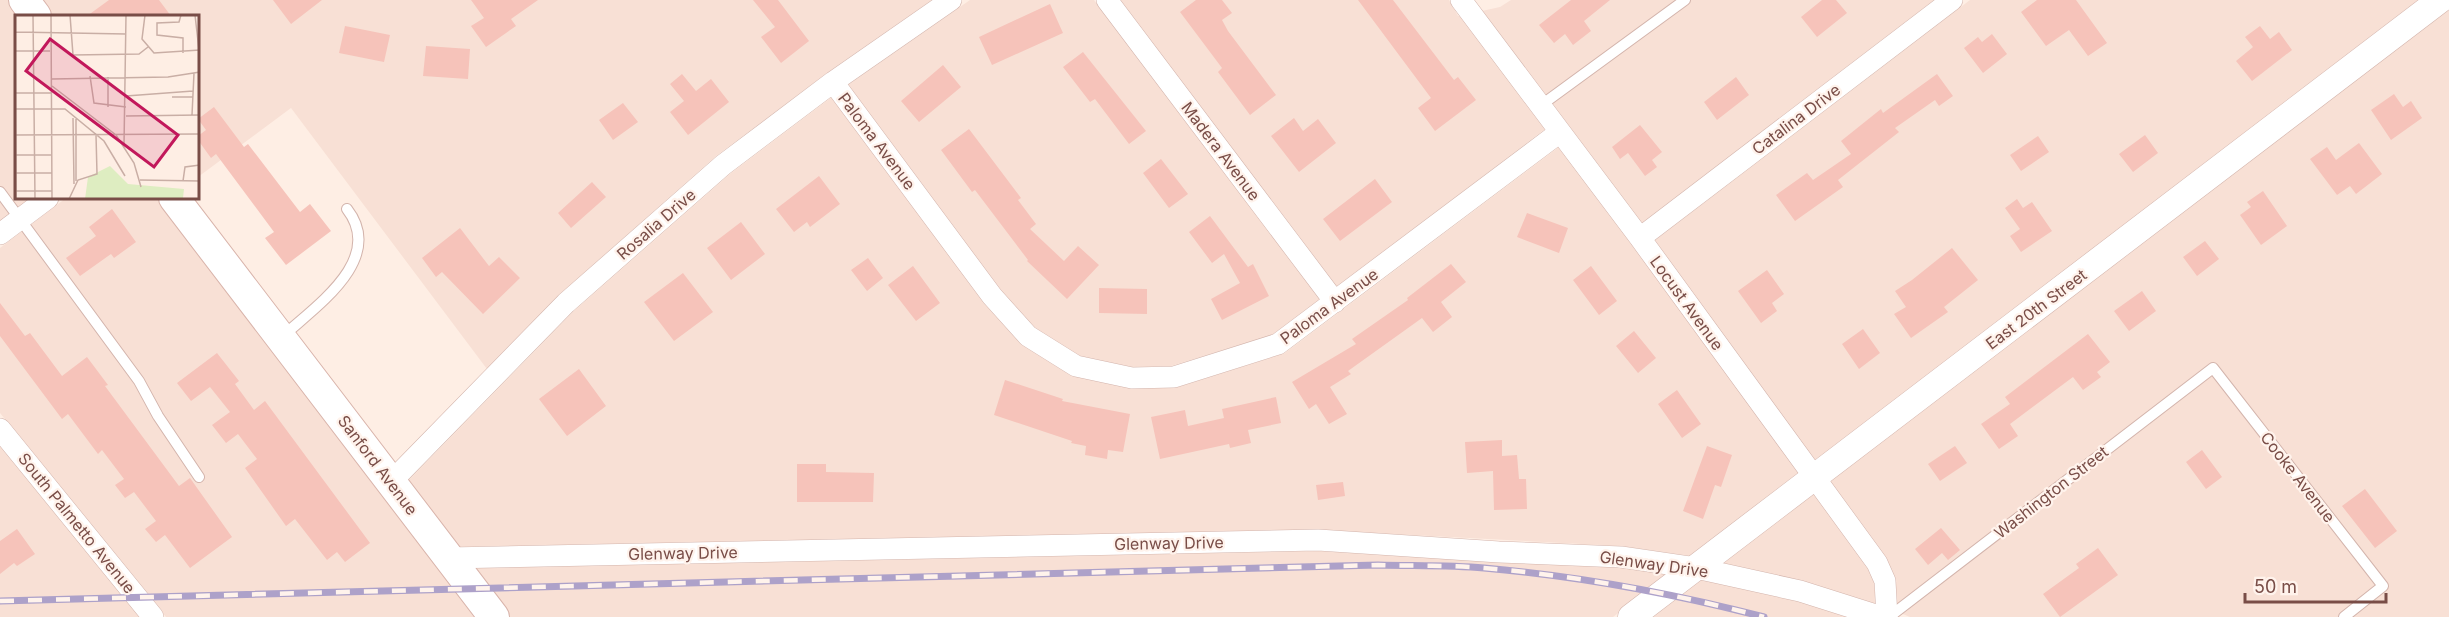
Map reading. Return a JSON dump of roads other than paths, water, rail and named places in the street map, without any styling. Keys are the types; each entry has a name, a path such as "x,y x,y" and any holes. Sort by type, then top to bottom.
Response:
{"main road":[{"path":"24,0 35,15"},
{"name":"Sanford Avenue","path":"176,200 494,617"}],"street":[{"name":"Rosalia Drive","path":"391,482 566,303 723,165 833,82 951,0"},
{"name":"Madera Avenue","path":"1107,0 1335,302"},
{"name":"Catalina Drive","path":"1640,238 1952,0"},
{"name":"East 20th Street","path":"1631,617 2440,0"},
{"name":"Locust Avenue","path":"1469,1 1540,106 1640,238 1877,563 1885,581 1886,617"},
{"name":"Paloma Avenue","path":"833,82 992,296 1028,336 1076,366 1132,378 1174,377 1278,344 1560,132"},
{"path":"0,234 45,200"},
{"name":"South Palmetto Avenue","path":"0,429 153,617"},
{"name":"Glenway Drive","path":"448,558 1318,540 1499,552 1621,557 1696,568 1800,591 1886,617"}],"lane":[{"path":"1540,106 1685,0"},
{"path":"0,192 139,381 158,416 199,477"},
{"path":"281,338 338,286 357,257 358,230 355,219 347,209"},
{"name":"Cooke Avenue","path":"2213,368 2383,586 2344,617"},
{"name":"Washington Street","path":"1886,617 2213,368"}],"railway":[{"path":"0,601 1378,565 1471,567 1519,571 1660,593 1764,617"}]}
